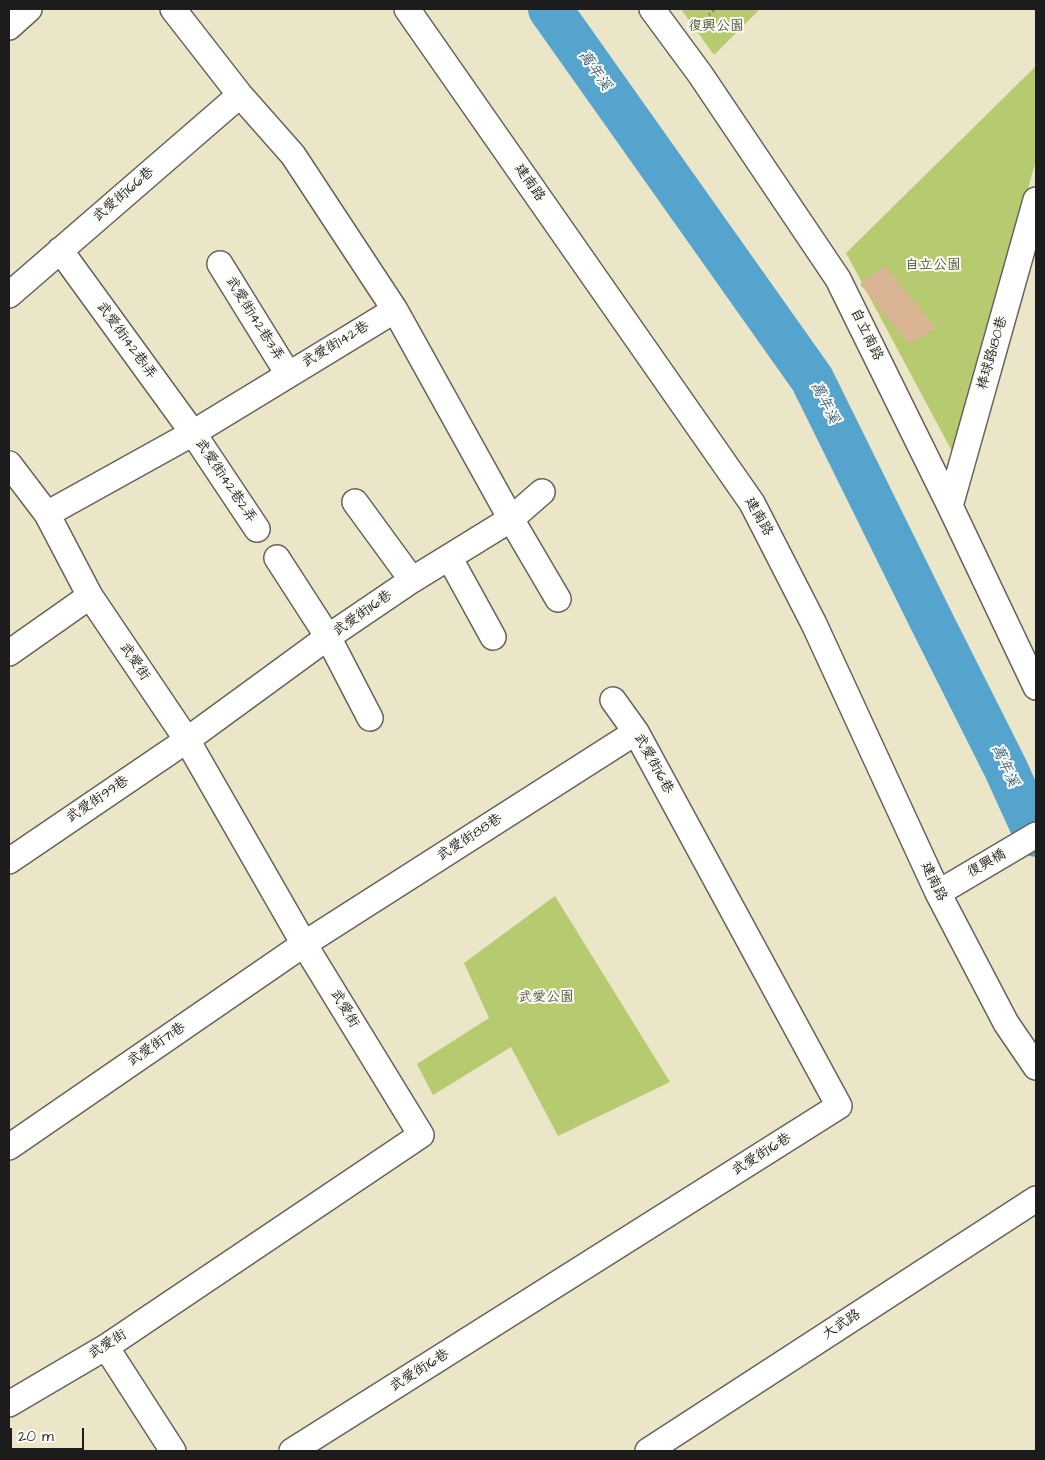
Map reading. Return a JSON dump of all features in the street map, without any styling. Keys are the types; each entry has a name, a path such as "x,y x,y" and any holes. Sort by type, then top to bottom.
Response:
{"street":[{"path":"173,9 240,94 293,155 395,310 511,519 558,599"},
{"name":"建南路","path":"407,9 752,503 814,624 938,893 1006,1022 1036,1067"},
{"name":"自立南路","path":"652,9 700,74 838,279 1036,686"},
{"name":"武愛街166巷","path":"9,295 240,94"},
{"name":"棒球路180巷","path":"950,506 1036,200"},
{"name":"武愛街142巷1弄","path":"60,250 192,433"},
{"name":"武愛街142巷3弄","path":"220,264 288,374"},
{"name":"武愛街142巷","path":"47,514 192,433 395,310"},
{"name":"武愛街142巷2弄","path":"192,433 258,529"},
{"name":"武愛街","path":"9,464 47,514 90,596 186,740 304,944 421,1136 106,1347 9,1404"},
{"name":"武愛街116巷","path":"186,740 412,580 511,519 542,492"},
{"path":"355,502 412,580"},
{"path":"449,557 493,637"},
{"path":"277,558 328,638 370,718"},
{"path":"9,653 90,596"},
{"name":"武愛街16巷","path":"292,1451 839,1106 636,732 612,700"},
{"name":"武愛街88巷","path":"304,944 636,732"},
{"name":"武愛街99巷","path":"9,861 186,740"},
{"name":"復興橋","path":"938,893 1036,835"},
{"name":"武愛街71巷","path":"9,1147 304,944"},
{"name":"大武路","path":"648,1451 1036,1199"},
{"path":"106,1347 173,1451"}],"path":[{"path":"690,35 716,9"}],"green space":[{"name":"復興公園","path":"681,9 760,9 714,55"},
{"name":"自立公園","path":"1036,66 1036,160 954,455 846,253"},
{"name":"武愛公園","path":"555,896 670,1082 558,1136 511,1047 433,1095 417,1064 489,1018 464,963"}],"building":[{"path":"885,266 936,328 909,344 860,284"}],"waterway":[{"name":"萬年溪","path":"550,9 812,379 1005,767 1036,835"}]}
